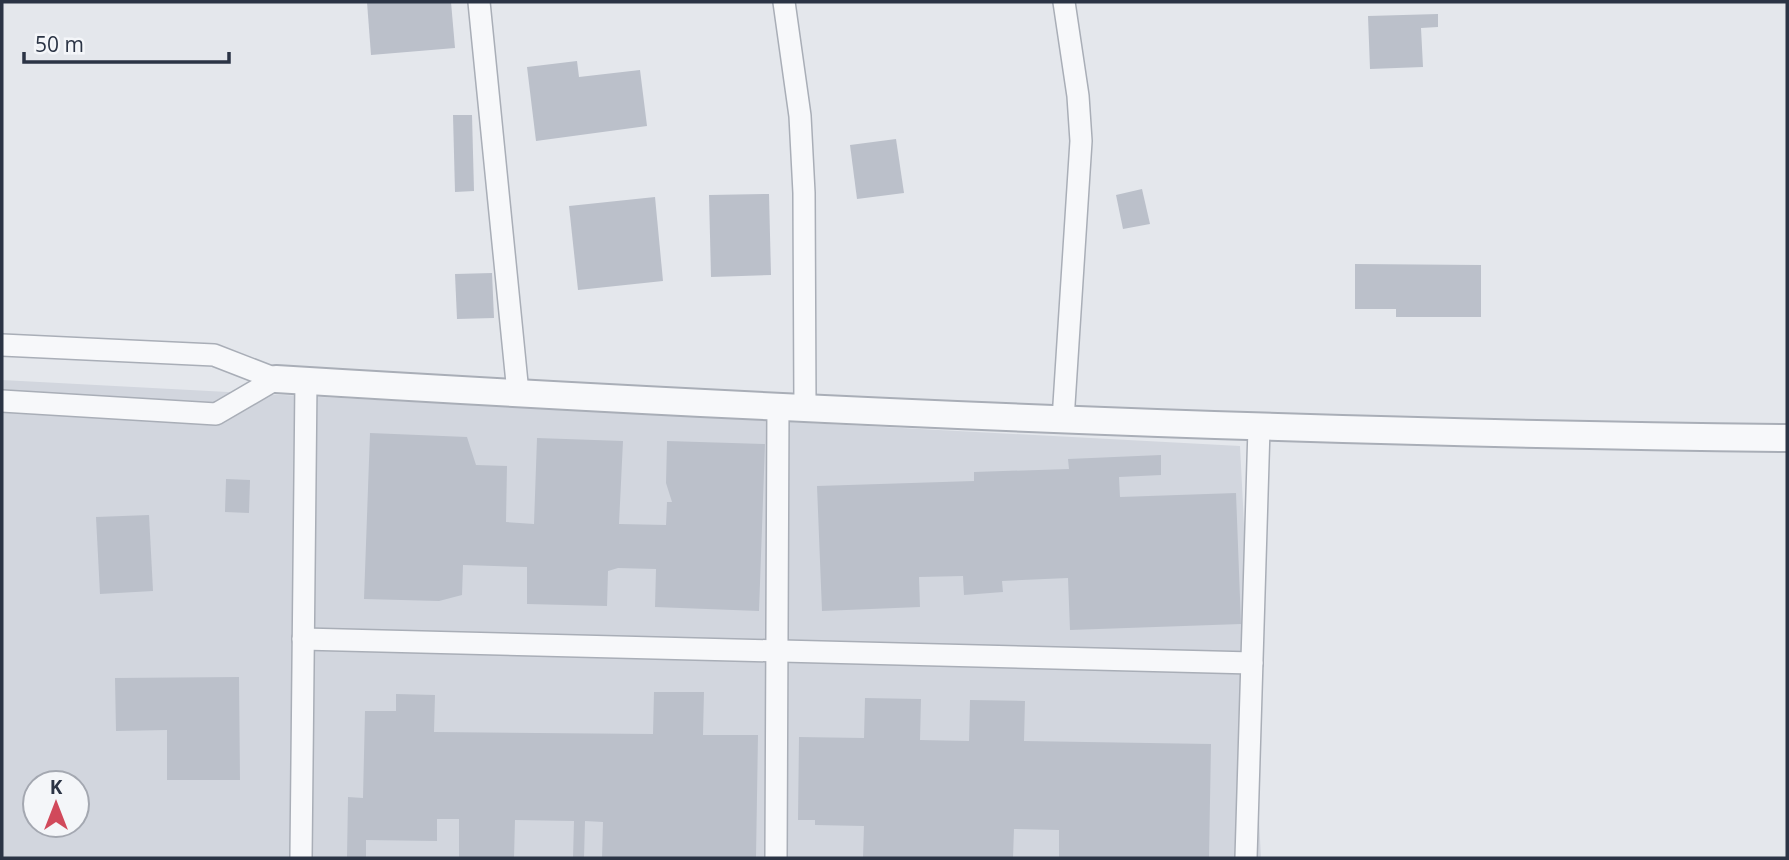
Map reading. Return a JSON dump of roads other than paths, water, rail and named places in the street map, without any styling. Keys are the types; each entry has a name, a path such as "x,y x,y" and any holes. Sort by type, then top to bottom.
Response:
{"street":[{"path":"479,2 518,393"},
{"path":"784,2 800,116 804,193 805,406"},
{"path":"1063,420 1081,141 1078,96 1064,2"},
{"path":"2,345 214,355 276,379 518,393 1259,428 1460,435 1787,438"},
{"path":"2,401 216,414 276,379"},
{"path":"300,858 306,381"},
{"path":"776,858 778,405"},
{"path":"1246,858 1259,428"},
{"path":"303,639 1252,663"}]}
